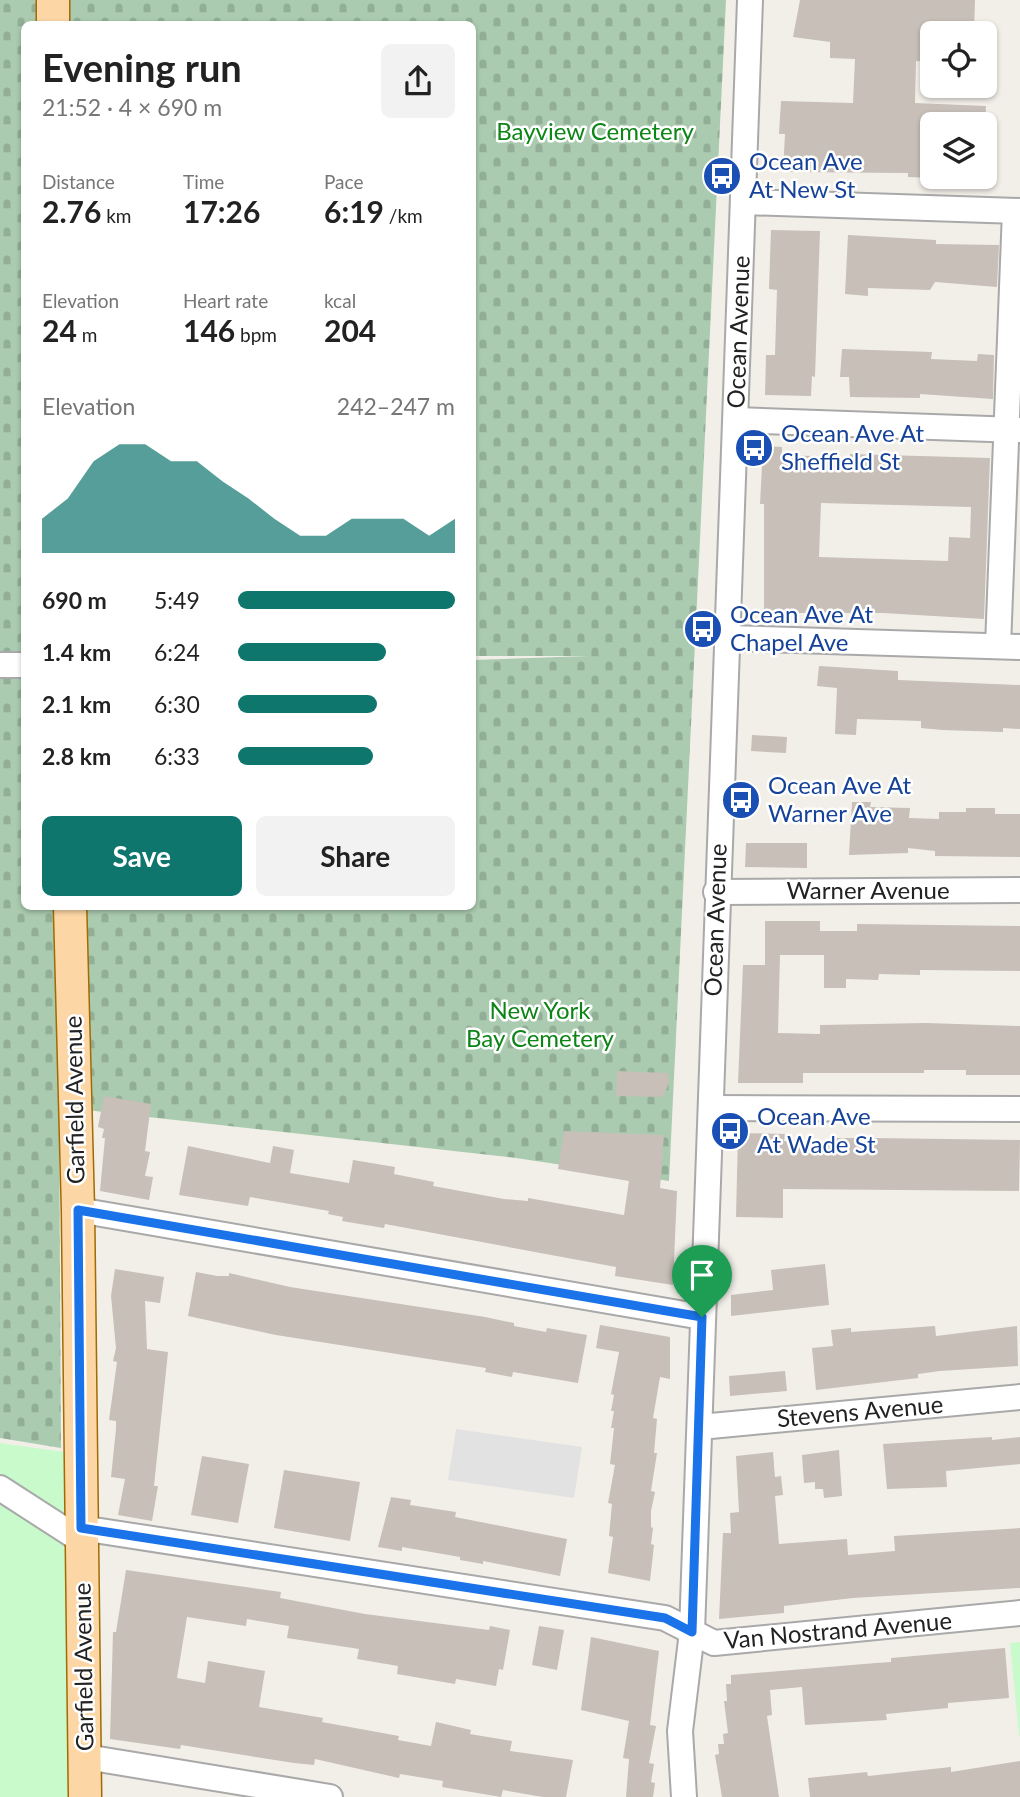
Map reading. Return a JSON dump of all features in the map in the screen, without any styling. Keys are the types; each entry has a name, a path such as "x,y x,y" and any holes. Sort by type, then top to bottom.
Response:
{"main road":[{"path":"53,0 53,21"},
{"name":"Garfield Avenue","path":"70,910 78,1210 85,1797"}],"street":[{"name":"Ocean Avenue","path":"684,1797 680,1731 692,1632 716,892 751,0"},
{"path":"728,638 1009,646 1018,211 744,202"},
{"path":"736,420 1013,430"},
{"path":"0,665 21,665"},
{"name":"Warner Avenue","path":"716,892 1020,890"},
{"path":"711,1108 1020,1109"},
{"path":"78,1210 702,1317"},
{"name":"Stevens Avenue","path":"700,1427 1020,1397"},
{"path":"0,1488 82,1534"},
{"name":"Van Nostrand Avenue","path":"82,1534 665,1618 714,1643 1020,1613"},
{"path":"86,1757 330,1797"}],"green space":[{"path":"0,0 726,0 669,1181 516,1158 59,1107 61,1448 0,1438 0,677 21,676 21,910 476,910 476,660 589,656 476,656 476,21 21,21 21,661 0,662"},
{"path":"0,1443 71,1453 84,1797 0,1797"},
{"path":"1020,1642 1020,1736 1019,1736 1010,1643"}],"shaded area":[{"path":"456,1429 582,1447 574,1498 448,1480"}],"building":[{"path":"800,0 975,0 974,21 920,21 920,61 916,61 915,103 986,106 986,112 920,112 920,177 908,177 908,173 783,172 785,134 779,134 781,101 853,103 855,59 830,58 830,42 793,37"},
{"path":"771,230 820,231 815,377 812,376 811,396 765,395 766,355 775,355 777,290 769,289"},
{"path":"848,235 936,240 936,244 999,245 997,287 935,282 930,290 868,288 868,296 845,294"},
{"path":"842,349 932,352 931,359 977,361 978,354 994,355 993,399 920,394 920,398 850,397 849,377 840,377"},
{"path":"763,446 782,447 782,455 990,458 984,619 883,613 764,613 764,504 760,504","holes":["821,503 971,507 970,538 949,537 948,561 819,557"]},
{"path":"819,666 898,671 898,680 1020,685 1020,729 1003,728 1003,732 942,730 921,728 921,721 857,719 856,735 835,734 837,688 817,686"},
{"path":"752,735 787,737 786,753 751,751"},
{"path":"852,802 871,802 870,807 910,808 909,818 939,819 939,812 966,812 966,808 995,808 995,814 1020,814 1020,857 935,856 935,851 908,848 908,853 849,855"},
{"path":"746,843 807,843 807,868 745,867"},
{"path":"765,921 820,921 820,931 857,931 857,924 1020,926 1020,971 920,970 920,975 879,974 878,980 846,979 846,988 824,988 824,955 780,955 778,1033 820,1034 820,1025 926,1023 1020,1026 1020,1075 966,1075 966,1070 924,1070 924,1073 803,1073 803,1083 738,1083 743,965 765,965"},
{"path":"617,1071 668,1073 669,1083 663,1097 616,1096"},
{"path":"104,1096 151,1104 145,1151 150,1152 145,1176 153,1177 149,1200 100,1191 105,1138 102,1138 104,1129 98,1127"},
{"path":"564,1131 664,1135 660,1188 677,1191 673,1285 615,1276 616,1267 385,1224 384,1228 342,1221 343,1217 328,1214 329,1211 250,1197 248,1206 179,1195 188,1146 270,1163 273,1146 294,1150 290,1173 349,1183 353,1160 395,1167 394,1174 434,1182 433,1186 504,1199 528,1201 528,1198 624,1215 629,1181 558,1169"},
{"path":"738,1133 785,1134 784,1141 830,1142 830,1138 1020,1140 1019,1191 783,1189 783,1218 736,1217"},
{"path":"825,1264 829,1305 731,1316 731,1295 773,1290 771,1270"},
{"path":"115,1269 164,1277 160,1303 145,1301 147,1349 168,1352 154,1486 158,1486 152,1521 118,1515 125,1479 111,1477 116,1429 116,1421 109,1420 117,1362 113,1361 116,1348 111,1296"},
{"path":"196,1272 217,1276 229,1276 229,1273 290,1287 485,1317 546,1332 547,1328 587,1335 578,1383 513,1372 512,1377 485,1372 486,1368 276,1335 188,1316"},
{"path":"600,1325 670,1337 670,1379 660,1377 653,1418 657,1419 654,1453 657,1453 651,1491 655,1492 651,1511 651,1544 654,1545 650,1581 608,1573 613,1537 609,1536 612,1504 608,1503 615,1465 610,1464 614,1428 611,1428 614,1395 611,1394 619,1352 596,1348"},
{"path":"935,1326 936,1336 1017,1326 1018,1366 940,1371 918,1374 918,1378 816,1390 812,1348 833,1346 831,1330 851,1328 851,1332"},
{"path":"785,1371 787,1391 730,1396 729,1376"},
{"path":"992,1437 992,1440 1020,1437 1020,1464 946,1471 947,1487 887,1489 883,1444"},
{"path":"839,1450 842,1496 824,1498 823,1489 815,1489 815,1482 804,1483 802,1455"},
{"path":"773,1452 775,1477 781,1476 783,1495 775,1496 779,1544 847,1539 848,1555 895,1551 894,1536 1020,1528 1020,1588 853,1598 784,1606 784,1613 719,1619 723,1533 731,1533 730,1513 739,1512 736,1456"},
{"path":"202,1456 249,1464 238,1523 191,1515"},
{"path":"284,1470 360,1482 350,1541 274,1528"},
{"path":"391,1497 411,1500 410,1505 456,1512 455,1517 567,1539 560,1576 483,1561 483,1564 460,1560 460,1557 402,1547 402,1551 378,1547"},
{"path":"126,1570 281,1592 280,1598 365,1614 489,1630 490,1626 510,1630 503,1670 499,1669 496,1686 456,1679 455,1684 397,1674 398,1666 357,1659 359,1649 287,1638 289,1626 247,1619 246,1626 187,1617 177,1678 205,1683 208,1661 265,1671 259,1707 323,1718 322,1722 399,1736 398,1740 431,1746 436,1722 471,1730 470,1734 512,1741 510,1751 573,1760 566,1797 543,1797 503,1790 501,1797 442,1787 443,1781 400,1774 399,1778 315,1759 314,1765 181,1745 180,1749 110,1739 113,1632 116,1632"},
{"path":"539,1626 564,1630 557,1670 532,1665"},
{"path":"591,1637 659,1651 650,1725 656,1726 649,1763 654,1764 651,1782 655,1783 653,1797 626,1797 629,1759 623,1758 629,1721 581,1710"},
{"path":"1005,1648 1009,1698 948,1703 948,1708 886,1714 887,1720 805,1725 802,1687 770,1690 772,1715 767,1716 779,1797 722,1797 715,1755 719,1754 718,1744 724,1744 723,1734 728,1733 724,1701 727,1701 726,1684 731,1684 731,1675 891,1662 891,1658"},
{"path":"1020,1761 1020,1797 810,1797 808,1778 867,1772 868,1776 951,1767 951,1772"}],"place":[{"name":"Ocean Ave At New St","path":"722,176"},
{"name":"Ocean Ave At Sheffield St","path":"754,448"},
{"name":"Ocean Ave At Chapel Ave","path":"703,629"},
{"name":"Ocean Ave At Warner Ave","path":"741,800"},
{"name":"Ocean Ave At Wade St","path":"730,1131"}],"route":[{"path":"78,1210 702,1317 692,1632 665,1618 81,1528 78,1210"}],"park label":[{"name":"Bayview Cemetery","path":"595,132"},
{"name":"New York Bay Cemetery","path":"540,1025"}]}
